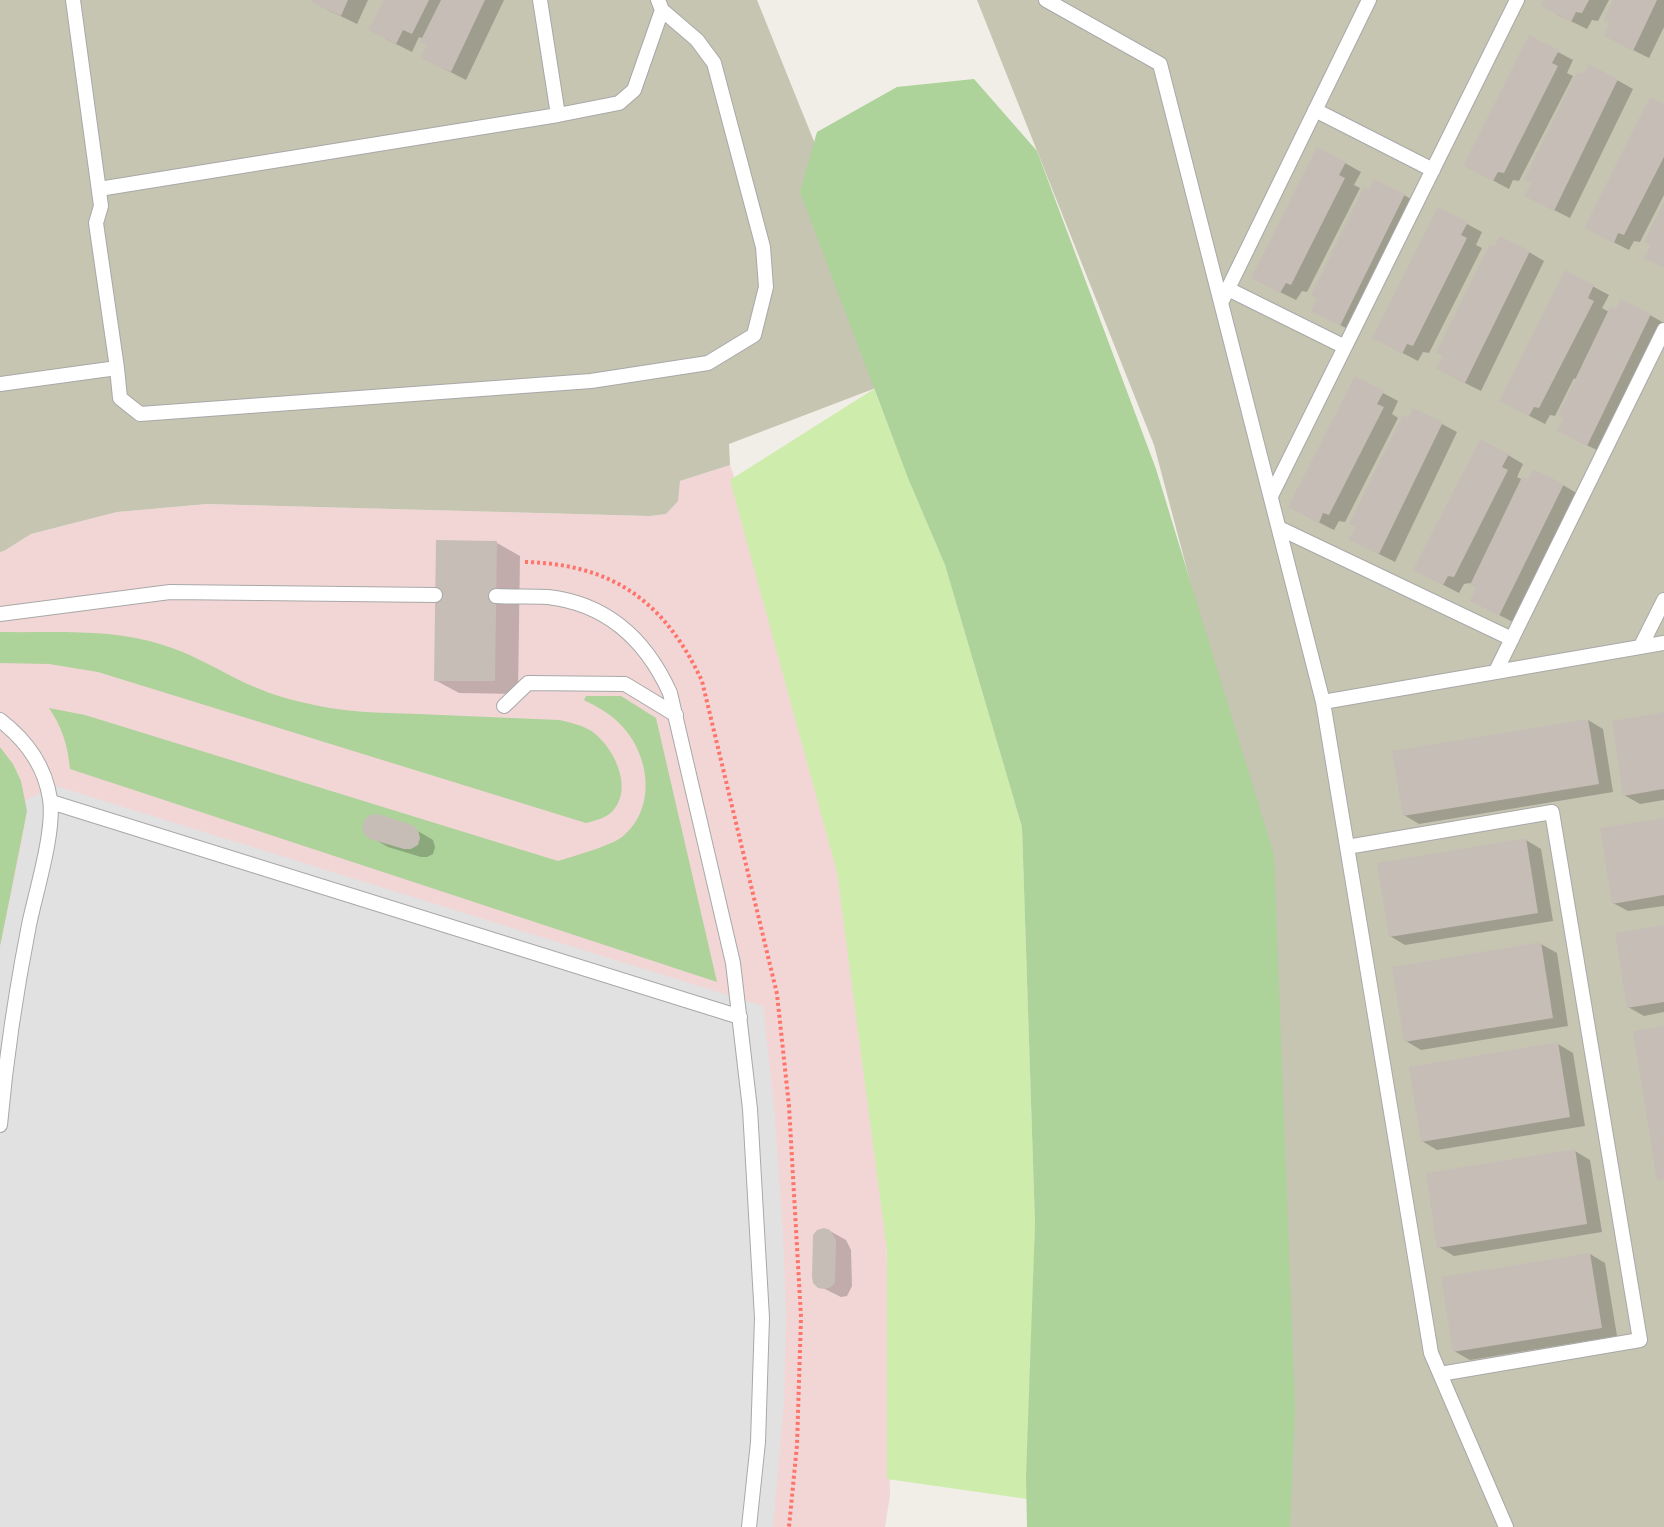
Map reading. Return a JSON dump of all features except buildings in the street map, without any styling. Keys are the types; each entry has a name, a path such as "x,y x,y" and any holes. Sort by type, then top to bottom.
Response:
{"lane":[{"path":"73,0 99,189 101,206 96,223 120,398 140,414 591,381 708,363 754,335 766,287 763,247 714,63 697,40 660,5 634,90 619,103 558,115 99,189"},
{"path":"540,0 558,115"},
{"path":"1046,0 1160,64 1323,702 1431,1353 1506,1527"},
{"path":"1221,303 1369,0"},
{"path":"1271,496 1517,0"},
{"path":"1315,110 1433,170"},
{"path":"1228,289 1345,347"},
{"path":"1496,671 1664,330"},
{"path":"0,384 117,368"},
{"path":"1279,528 1512,639"},
{"path":"0,614 170,592 435,595"},
{"path":"496,596 547,597 592,609 613,620 632,635 647,652 670,693 676,715 733,963 750,1109 762,1318 758,1442 749,1527"},
{"path":"1641,646 1664,600"},
{"path":"1323,702 1664,642"},
{"path":"504,706 528,683 625,684 676,715"},
{"path":"0,720 27,745 37,760 45,777 52,812 15,1003 0,1125"},
{"path":"51,802 740,1017"},
{"path":"1347,847 1552,812 1640,1340 1440,1374"}],"shaded area":[{"path":"0,0 757,0 857,248 902,378 729,444 730,465 680,481 678,501 666,514 650,516 207,504 117,512 31,534 0,552"},
{"path":"977,0 1664,0 1664,1527 1287,1527 1230,732 1154,445"},
{"path":"730,465 827,748 884,1044 890,1495 885,1527 0,1527 0,552 31,534 117,512 207,504 650,516 666,514 680,481"},
{"path":"56,786 763,1006 774,1107 783,1232 786,1317 784,1402 773,1527 0,1527 0,947 21,847 27,811 26,800"}],"green space":[{"path":"974,79 1037,151 1156,469 1274,855 1295,1409 1290,1527 1027,1527 1026,1477 1035,1223 1022,827 945,565 908,478 800,192 817,132 897,87"},
{"path":"874,389 945,565 1022,827 1035,1223 1027,1499 887,1479 887,1250 837,872 730,480"},
{"path":"0,632 82,632 143,640 182,652 268,692 330,708 559,720 571,723 590,730 606,745 618,766 621,777 620,799 609,814 586,823 98,672 49,664 0,663"},
{"path":"586,696 621,696 656,718 717,982 70,769 64,737 49,708 85,715 558,861 601,847 622,837 641,812 645,797 644,767 631,738 613,718 584,700"},
{"path":"0,747 13,764 21,781 27,811 0,947"}]}
